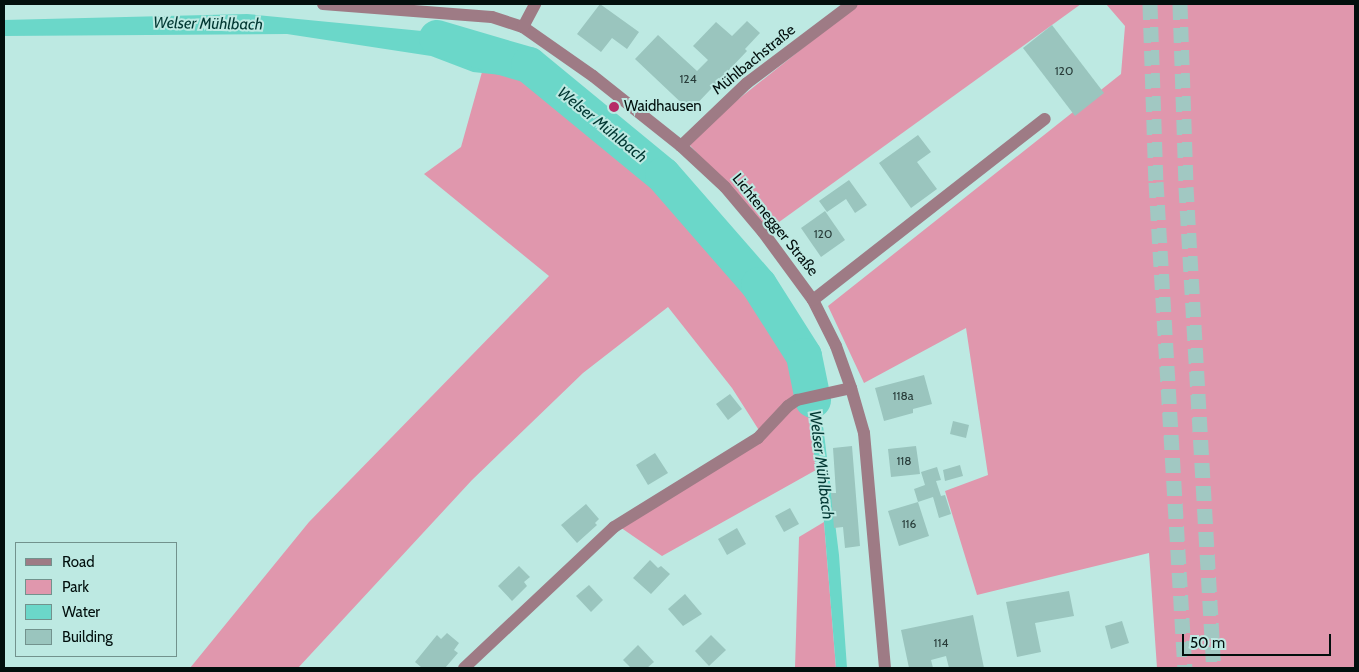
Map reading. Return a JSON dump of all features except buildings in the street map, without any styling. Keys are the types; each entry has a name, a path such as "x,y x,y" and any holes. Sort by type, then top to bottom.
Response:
{"street":[{"name":"Lichtenegger Straße","path":"323,4 356,4 492,16 523,27 594,76 681,146 726,187 763,232 813,300 836,346 851,388 864,434 885,668"},
{"path":"523,27 535,4"},
{"name":"Mühlbachstraße","path":"681,146 747,83 852,4"},
{"path":"813,300 1045,119"},
{"path":"464,668 614,527 758,438 788,406 797,400 851,388"}],"green space":[{"path":"858,4 1081,4 768,230 686,141"},
{"path":"1106,4 1355,4 1355,668 1157,668 1149,553 977,595 945,491 988,475 966,328 864,383 828,306 1121,74 1125,26"},
{"path":"482,72 520,77 655,179 750,286 796,354 806,398 816,470 662,556 617,525 762,435 732,388 668,307 583,373 472,480 298,668 190,668 309,522 549,276 424,174 461,147"},
{"path":"824,522 836,668 795,668 799,537"}],"water":[{"path":"247,14 422,31 529,65 663,175 759,285 804,356 820,401 839,555 847,668 836,668 824,522 806,398 796,354 750,286 655,179 520,77 473,72 431,56 287,34 4,36 4,20"}],"waterway":[{"name":"Welser Mühlbach","path":"437,38 529,65 663,175 759,285 804,356 813,400"}],"tunnel":[{"path":"1150,4 1156,182 1185,668"},
{"path":"1180,4 1186,187 1214,668"}],"place":[{"name":"Waidhausen","path":"614,107"}]}
